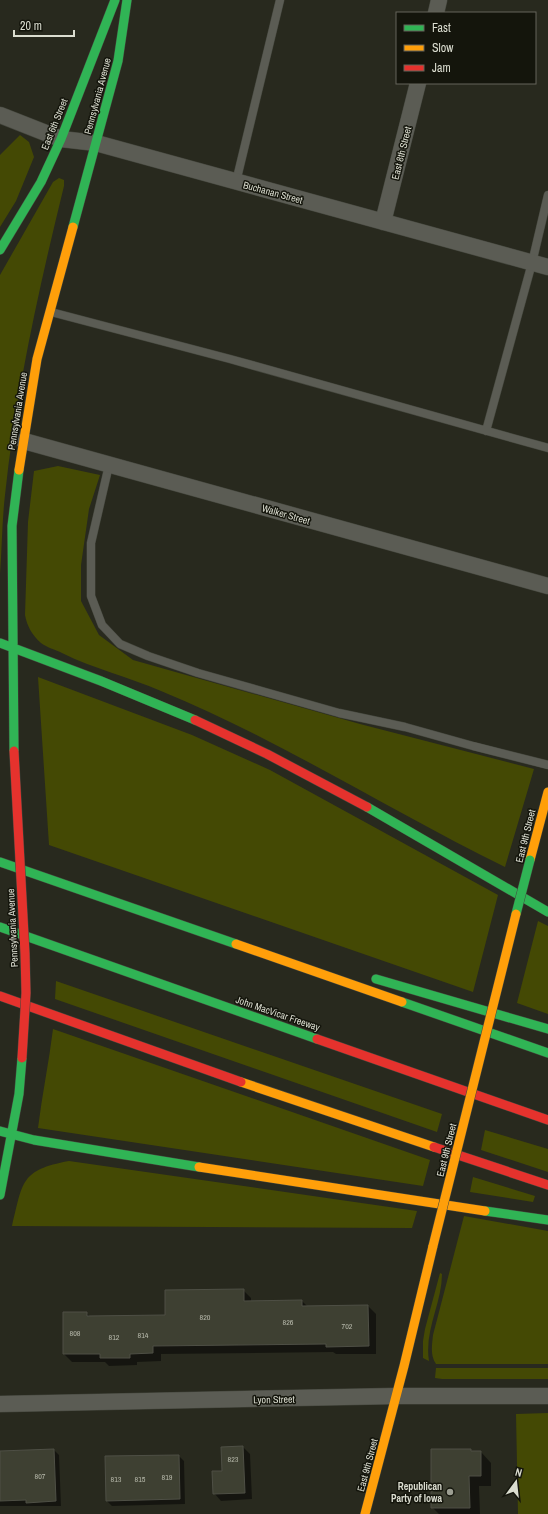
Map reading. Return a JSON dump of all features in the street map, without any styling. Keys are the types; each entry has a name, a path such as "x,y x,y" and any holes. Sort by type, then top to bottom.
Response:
{"main road":[{"name":"East 6th Street","path":"0,250 41,182 61,139 115,0"},
{"name":"Pennsylvania Avenue","path":"0,1194 19,1094 25,1001 25,952 14,751 12,648 12,526 16,488 37,359 118,61 127,0"},
{"path":"0,643 117,687 266,753 334,789 548,912"},
{"name":"East 9th Street","path":"365,1514 548,792"},
{"path":"0,862 548,1053"},
{"name":"John MacVicar Freeway","path":"0,927 548,1120"},
{"path":"209,934 330,967"},
{"path":"368,977 548,1029"},
{"path":"0,996 275,1094 548,1185"},
{"path":"0,1131 34,1140 283,1181 548,1220"}],"street":[{"path":"436,12 439,0"},
{"name":"East 8th Street","path":"383,222 418,84"},
{"name":"Buchanan Street","path":"0,114 61,139 96,143 548,267"},
{"name":"Walker Street","path":"24,441 548,586"},
{"name":"Lyon Street","path":"0,1404 396,1396 548,1396"}],"lane":[{"path":"236,182 280,0"},
{"path":"486,431 532,263 548,195"},
{"path":"49,311 230,359 548,448"},
{"path":"110,465 91,544 91,596 102,625 120,644 148,656 198,673 339,713 405,726 473,746 548,765"}],"green space":[{"path":"20,135 29,142 34,157 16,201 0,227 0,155"},
{"path":"59,178 64,180 64,186 37,301 15,417 4,505 0,574 0,275 53,182"},
{"path":"58,466 100,475 89,509 81,565 81,601 99,635 133,660 360,724 534,769 505,867 249,731 161,691 137,681 86,664 41,643 30,630 25,615 28,522 34,471"},
{"path":"38,677 192,735 270,770 498,895 473,992 49,845"},
{"path":"538,921 548,926 548,1014 517,1003"},
{"path":"56,981 442,1114 437,1132 55,999"},
{"path":"53,1029 430,1160 423,1186 38,1128"},
{"path":"485,1130 548,1149 548,1172 481,1150"},
{"path":"69,1161 417,1211 412,1228 12,1226 22,1188 26,1180 32,1174 41,1169"},
{"path":"473,1177 535,1196 533,1202 470,1192"},
{"path":"464,1216 548,1231 548,1364 436,1364 434,1361 432,1350 433,1335"},
{"path":"440,1273 442,1274 441,1285 429,1339 429,1361 423,1358 423,1341"},
{"path":"436,1368 548,1368 548,1379 442,1379 435,1378"},
{"path":"548,1413 548,1514 518,1514 516,1414"}],"building":[{"path":"244,1289 244,1301 302,1300 302,1306 368,1305 369,1346 326,1347 326,1344 153,1346 153,1353 130,1354 130,1358 100,1358 100,1354 63,1354 63,1312 87,1312 87,1316 165,1315 165,1290"},
{"path":"243,1446 245,1493 213,1494 212,1471 222,1471 221,1447"},
{"path":"54,1449 56,1501 26,1503 26,1500 0,1501 0,1451"},
{"name":"Republican Party of Iowa","path":"431,1449 471,1449 471,1451 481,1451 481,1476 469,1476 470,1508 431,1508"},
{"path":"179,1455 180,1499 106,1501 105,1456"}],"traffic: fast":[{"path":"0,250 41,182 61,139 115,0"},
{"path":"73,227 118,61 127,0"},
{"path":"14,751 12,526 19,470"},
{"path":"0,643 101,681 195,720"},
{"path":"367,807 548,912"},
{"path":"516,914 530,860"},
{"path":"0,862 236,944"},
{"path":"0,927 317,1039"},
{"path":"376,979 548,1029"},
{"path":"402,1002 548,1053"},
{"path":"0,1195 19,1094 22,1058"},
{"path":"0,1131 34,1140 199,1167"},
{"path":"485,1211 548,1220"}],"traffic: slow":[{"path":"19,470 37,359 73,227"},
{"path":"530,860 548,792"},
{"path":"433,1246 516,914"},
{"path":"236,944 402,1002"},
{"path":"241,1082 434,1147"},
{"path":"199,1167 485,1211"},
{"path":"365,1514 404,1366 433,1246"}],"traffic: jam":[{"path":"195,720 267,754 367,807"},
{"path":"14,751 25,953 26,993 22,1058"},
{"path":"0,996 241,1082"},
{"path":"317,1039 548,1120"},
{"path":"434,1147 548,1185"}],"place":[{"name":"Republican Party of Iowa","path":"450,1492"}]}
